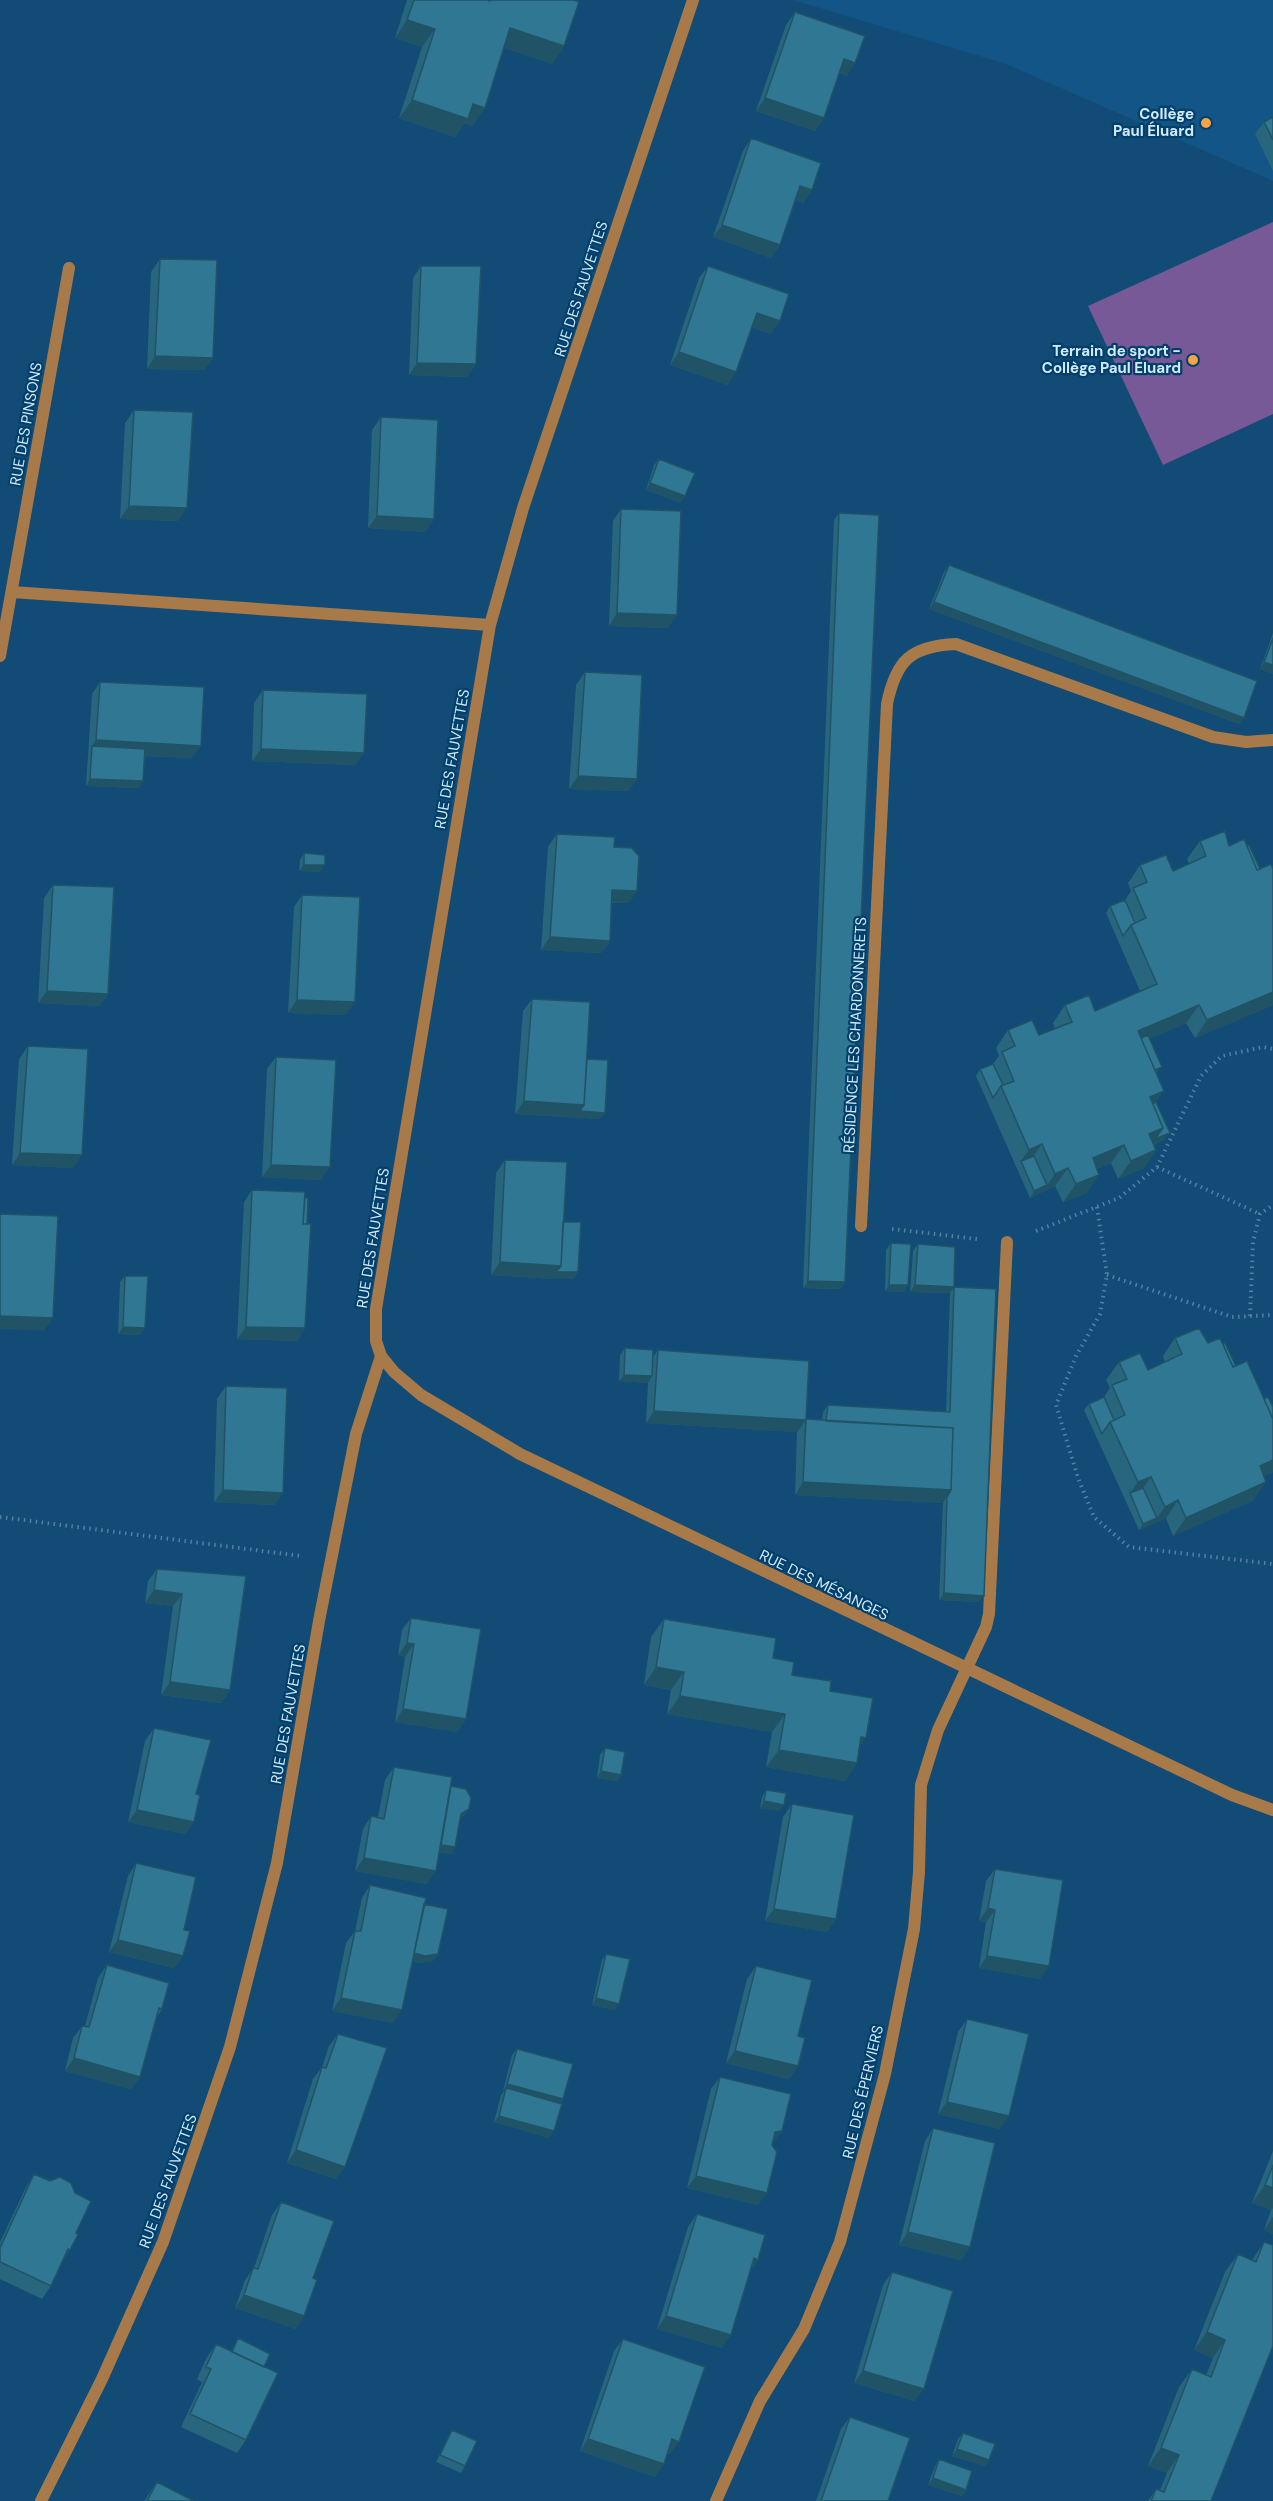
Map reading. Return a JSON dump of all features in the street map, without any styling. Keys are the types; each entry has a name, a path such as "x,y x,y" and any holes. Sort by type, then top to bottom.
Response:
{"street":[{"name":"RUE DES FAUVETTES","path":"41,2501 102,2379 158,2252 218,2085 250,1973 277,1863 356,1434 381,1356 376,1341 375,1309 490,625 524,508 693,0"},
{"name":"RUE DES PINSONS","path":"0,656 69,268"},
{"path":"12,592 490,625"},
{"name":"RÉSIDENCE LES CHARDONNERETS","path":"861,1226 887,704 895,674 903,662 927,647 956,644 1213,737 1246,742 1273,740"},
{"path":"967,1670 986,1627 992,1597 1007,1242"},
{"name":"RUE DES MÉSANGES","path":"381,1356 394,1372 421,1395 503,1445 967,1670 1232,1795 1273,1810"},
{"name":"RUE DES ÉPERVIERS","path":"716,2501 760,2401 804,2329 840,2242 885,2074 914,1929 919,1872 921,1785 938,1730 967,1670"}],"path":[{"path":"861,1226 1007,1242 1119,1198 1157,1167 1201,1076 1222,1056 1263,1047 1273,1049"},
{"path":"1157,1167 1260,1214"},
{"path":"1250,1316 1253,1242 1260,1214 1273,1205"},
{"path":"1097,1207 1107,1275 1100,1314 1076,1356 1056,1405 1078,1478 1094,1517 1129,1547 1273,1563"},
{"path":"1107,1275 1232,1317 1273,1315"},
{"path":"0,1516 331,1560"}],"shaded area":[{"name":"Collège Paul Éluard","path":"793,0 1273,0 1273,181 1006,64"},
{"name":"Terrain de sport - Collège Paul Eluard","path":"1273,222 1273,414 1163,465 1088,306"}],"building":[{"path":"414,0 574,0 579,2 564,46 510,28 485,108 473,104 468,119 412,100 435,29 407,20"},
{"path":"795,12 865,36 855,63 844,59 824,118 765,98"},
{"path":"1273,117 1273,140 1264,122"},
{"path":"751,138 821,163 812,190 800,186 780,245 722,225"},
{"path":"160,259 217,260 213,358 155,356"},
{"path":"421,266 481,266 476,364 417,363"},
{"path":"708,266 789,294 780,321 757,313 736,372 679,352"},
{"path":"134,410 193,412 187,508 129,506"},
{"path":"381,417 438,420 434,519 377,516"},
{"path":"659,459 695,473 685,496 650,483"},
{"path":"621,509 681,511 677,615 617,613"},
{"path":"839,513 879,515 845,1282 808,1281"},
{"path":"949,565 1257,681 1244,718 934,602"},
{"path":"1273,638 1273,665 1264,662"},
{"path":"585,672 642,675 637,779 578,776"},
{"path":"100,682 204,687 201,746 96,740"},
{"path":"263,690 367,694 364,753 261,749"},
{"path":"92,746 145,749 143,781 90,779"},
{"path":"1225,831 1229,846 1244,839 1257,870 1271,864 1273,869 1273,992 1207,1020 1199,1005 1138,1031 1164,1091 1150,1097 1163,1128 1149,1134 1156,1150 1131,1161 1124,1145 1093,1158 1099,1175 1076,1184 1068,1168 1055,1174 1042,1144 1029,1150 1001,1086 1014,1081 1002,1052 1015,1046 1008,1030 1032,1020 1039,1035 1072,1022 1065,1005 1089,995 1095,1011 1157,984 1131,925 1146,918 1133,888 1147,882 1140,865 1166,855 1173,871 1206,856 1200,841"},
{"path":"557,834 615,837 614,847 632,848 639,856 637,891 612,890 610,941 550,937"},
{"path":"1249,845 1260,869 1257,870 1247,846"},
{"path":"304,853 325,855 325,865 304,865"},
{"path":"53,885 114,887 108,994 47,991"},
{"path":"302,895 360,897 355,1002 297,1000"},
{"path":"1125,900 1135,923 1123,936 1110,906"},
{"path":"532,999 590,1002 584,1105 524,1101"},
{"path":"1148,1035 1162,1067 1155,1070 1141,1038"},
{"path":"28,1046 88,1049 82,1155 20,1153"},
{"path":"276,1057 336,1060 330,1167 271,1165"},
{"path":"587,1059 608,1060 605,1113 580,1111 584,1105"},
{"path":"993,1064 1003,1085 993,1098 980,1069"},
{"path":"1156,1102 1170,1133 1155,1139 1163,1128 1153,1104"},
{"path":"1034,1156 1047,1185 1034,1191 1021,1161"},
{"path":"505,1160 567,1162 561,1266 500,1262"},
{"path":"252,1190 305,1192 303,1224 311,1224 305,1328 246,1327"},
{"path":"305,1198 308,1198 307,1224 303,1224"},
{"path":"0,1214 58,1216 53,1318 0,1316"},
{"path":"563,1222 581,1222 578,1272 556,1272 561,1266"},
{"path":"891,1243 911,1244 908,1285 889,1285"},
{"path":"918,1244 955,1247 954,1287 915,1285"},
{"path":"125,1276 148,1276 145,1328 123,1327"},
{"path":"954,1287 996,1289 984,1596 944,1593 947,1497 951,1490 953,1428 826,1421 828,1405 950,1412"},
{"path":"1199,1328 1208,1343 1220,1338 1233,1367 1247,1361 1273,1419 1273,1460 1260,1466 1266,1482 1186,1518 1178,1500 1165,1507 1151,1477 1138,1482 1110,1422 1125,1415 1112,1385 1127,1379 1119,1362 1140,1353 1148,1370 1182,1354 1175,1338"},
{"path":"1225,1343 1236,1366 1233,1367 1223,1344"},
{"path":"625,1348 653,1350 652,1376 624,1375"},
{"path":"658,1350 809,1361 806,1420 654,1411"},
{"path":"226,1386 287,1388 283,1493 223,1490"},
{"path":"1104,1397 1114,1420 1102,1434 1089,1404"},
{"path":"1268,1397 1273,1407 1273,1419 1264,1399"},
{"path":"806,1419 953,1428 951,1490 803,1482"},
{"path":"1143,1488 1157,1518 1143,1524 1130,1493"},
{"path":"157,1569 246,1576 230,1690 170,1682 182,1594 154,1590"},
{"path":"411,1618 481,1629 466,1719 403,1709 414,1644 407,1643"},
{"path":"664,1619 776,1638 773,1658 794,1662 792,1675 831,1681 830,1691 873,1698 866,1738 861,1737 857,1763 779,1750 785,1714 680,1696 684,1672 656,1667"},
{"path":"154,1728 211,1740 196,1794 200,1795 194,1822 137,1810"},
{"path":"605,1748 625,1752 621,1775 601,1771"},
{"path":"394,1767 452,1777 436,1871 364,1858 371,1816 384,1819"},
{"path":"451,1786 466,1789 471,1798 469,1809 461,1814 455,1847 441,1845"},
{"path":"766,1790 786,1793 784,1805 764,1801"},
{"path":"792,1804 854,1815 836,1919 774,1909"},
{"path":"136,1863 196,1877 184,1930 190,1931 183,1956 118,1940"},
{"path":"995,1869 1063,1880 1049,1966 987,1956 995,1910 988,1908"},
{"path":"370,1885 426,1898 402,2010 341,1998 355,1931 361,1931"},
{"path":"424,1904 448,1909 438,1954 425,1956 414,1953"},
{"path":"606,1954 630,1959 619,2004 596,1998"},
{"path":"107,1965 169,1983 162,2009 159,2008 140,2077 74,2058 82,2026 89,2027"},
{"path":"756,1966 812,1980 798,2036 805,2038 798,2066 735,2051"},
{"path":"967,2019 1029,2034 1009,2116 947,2102"},
{"path":"338,2034 387,2048 345,2167 296,2150 322,2067 326,2068"},
{"path":"517,2049 573,2064 563,2099 507,2084"},
{"path":"720,2077 791,2094 782,2131 775,2132 772,2145 777,2152 767,2193 696,2176"},
{"path":"506,2088 562,2104 554,2131 499,2116"},
{"path":"933,2128 995,2143 970,2247 908,2232"},
{"path":"1273,2165 1273,2188 1265,2185"},
{"path":"34,2174 50,2181 60,2177 71,2183 75,2193 91,2201 76,2233 78,2235 70,2250 68,2249 51,2286 0,2262 0,2248"},
{"path":"281,2202 334,2221 313,2278 317,2280 304,2316 244,2295 253,2268 258,2269"},
{"path":"697,2214 765,2235 758,2260 754,2258 731,2335 666,2316"},
{"path":"1264,2242 1273,2245 1273,2346 1211,2501 1151,2501 1156,2489 1164,2492 1179,2455 1161,2448 1192,2369 1211,2377 1225,2340 1207,2332 1238,2254 1256,2262"},
{"path":"892,2272 953,2291 924,2389 863,2371"},
{"path":"238,2338 270,2354 264,2367 232,2352"},
{"path":"623,2339 705,2367 679,2442 672,2439 664,2464 588,2439"},
{"path":"216,2344 278,2373 246,2440 190,2414 211,2369 206,2367"},
{"path":"850,2417 910,2438 888,2501 821,2501"},
{"path":"452,2430 477,2441 465,2466 440,2455"},
{"path":"963,2433 995,2444 989,2460 957,2449"},
{"path":"939,2459 972,2471 966,2490 933,2478"},
{"path":"157,2482 194,2501 147,2501"}],"place":[{"name":"Collège Paul Éluard","path":"1206,123"},
{"name":"Terrain de sport - Collège Paul Eluard","path":"1193,360"}]}
